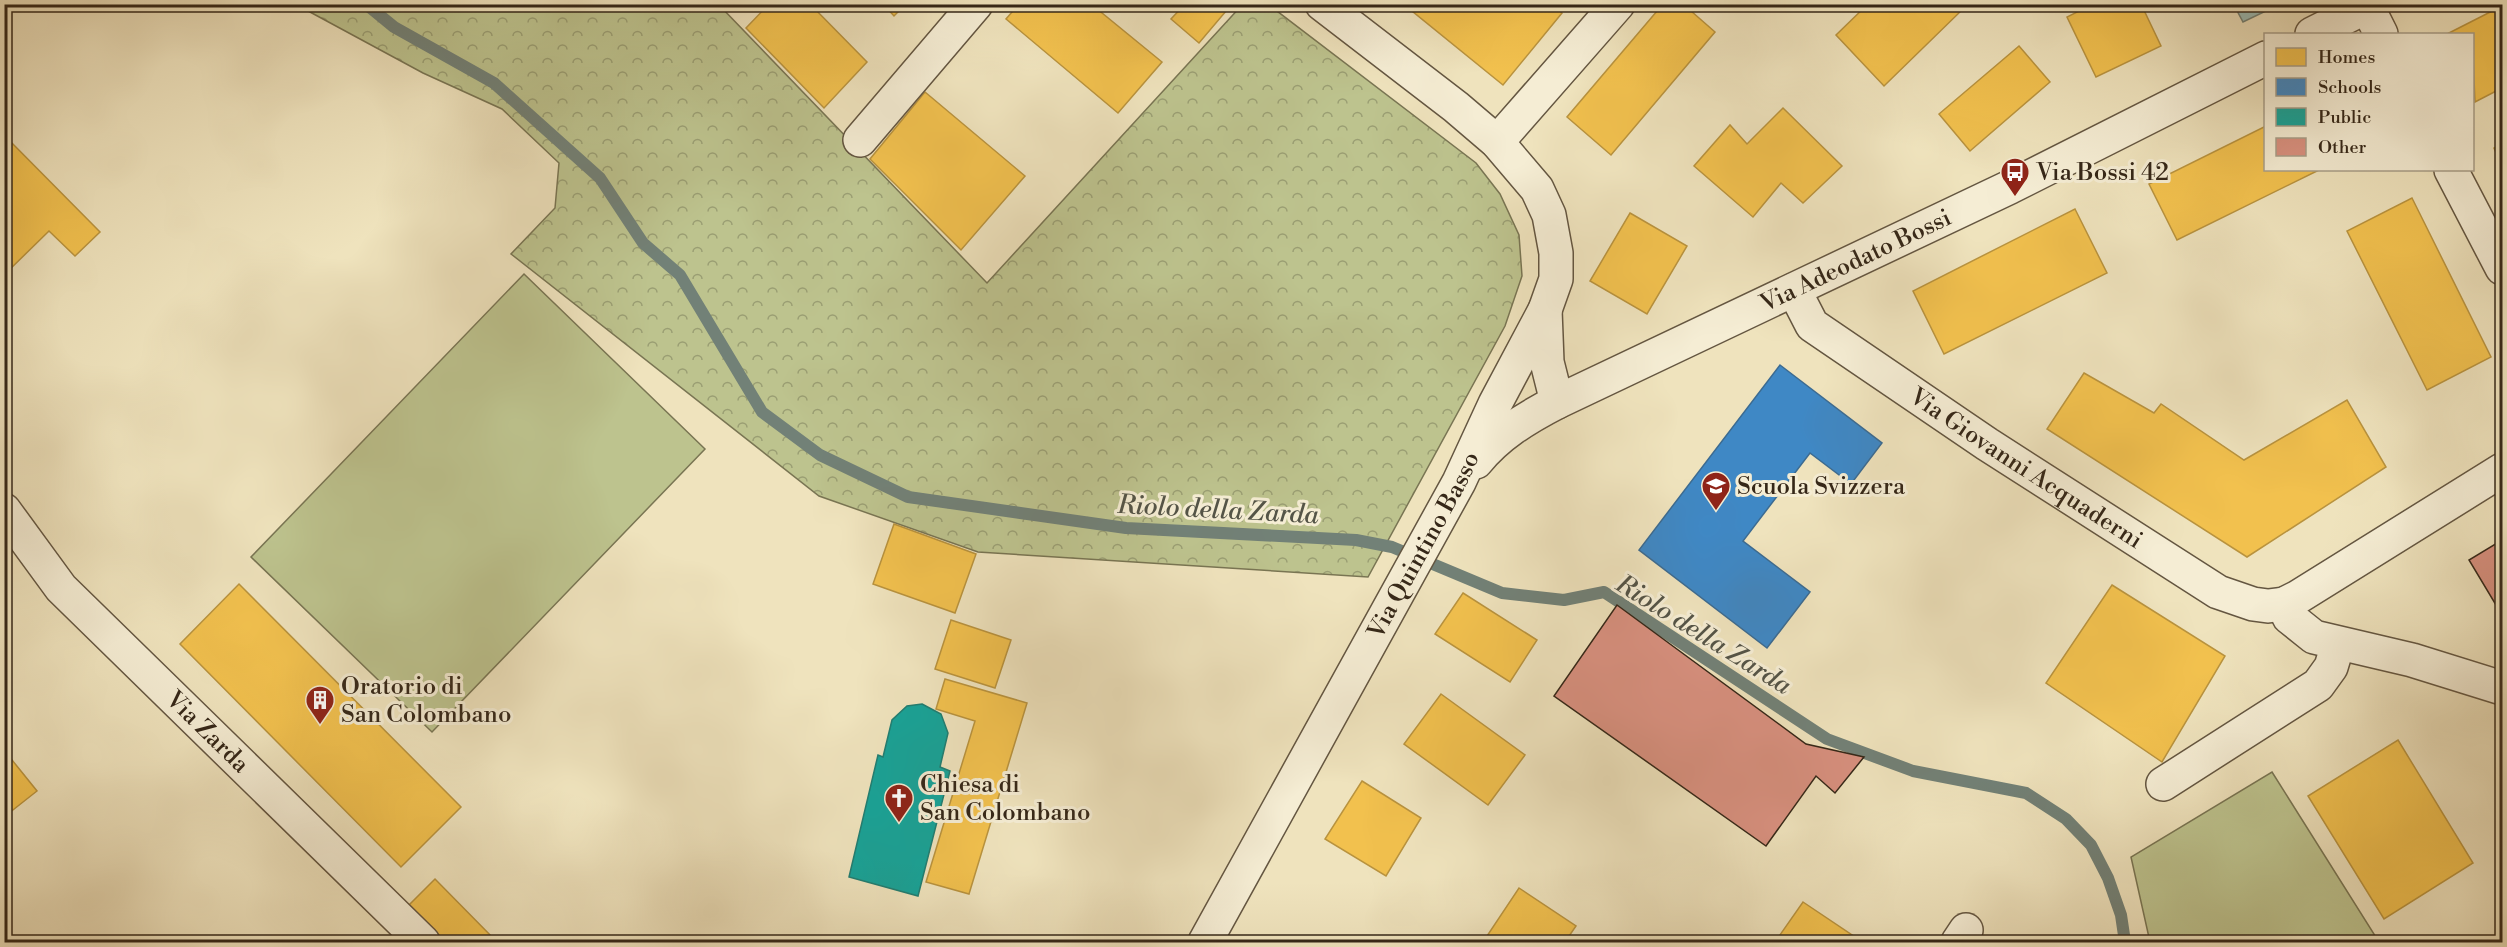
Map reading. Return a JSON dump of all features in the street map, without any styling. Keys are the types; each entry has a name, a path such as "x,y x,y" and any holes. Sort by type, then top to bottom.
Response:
{"street":[{"path":"860,140 976,4"},
{"name":"Via Quintino Basso","path":"1205,942 1459,482 1545,309 1556,279 1556,254 1549,215 1537,189 1497,142 1322,4"},
{"path":"1497,142 1618,4"},
{"path":"2315,33 2372,13"},
{"name":"Via Adeodato Bossi","path":"1459,482 1489,446 1523,420 1557,402 2010,187 2264,59"},
{"path":"2452,171 2502,268"},
{"name":"Via Giovanni Acquaderni","path":"1794,290 1812,325 2146,548 2231,598 2253,604 2284,604"},
{"path":"1545,309 1547,362 1557,402"},
{"path":"2502,470 2284,604 2294,621 2314,638 2412,660 2502,688"},
{"name":"Via Zarda","path":"4,510 61,588 423,942"},
{"path":"2163,784 2318,685 2331,667 2338,644"}],"green space":[{"path":"297,5 719,5 987,283 1242,5 1269,5 1476,163 1500,194 1519,235 1522,276 1505,326 1368,577 978,552 819,496 511,254 555,208 559,163 502,109 423,73"},
{"path":"524,274 705,449 432,732 251,557"},
{"path":"2272,772 2379,942 2150,942 2131,857"}],"water":[{"path":"2234,5 2262,5 2266,11 2243,22"}],"building: Homes":[{"path":"769,4 810,4 867,62 824,108 746,28"},
{"path":"883,4 906,4 894,16"},
{"path":"1019,4 1091,4 1162,62 1118,113 1006,19"},
{"path":"1185,4 1232,4 1199,43 1171,19"},
{"path":"1417,4 1552,4 1562,13 1503,85 1412,11"},
{"path":"1663,4 1683,4 1715,32 1611,155 1567,117"},
{"path":"1868,4 1959,4 1963,9 1884,86 1836,35"},
{"path":"2093,4 2141,4 2161,46 2096,77 2067,17"},
{"path":"2502,6 2502,88 2475,102 2474,33 2449,33"},
{"path":"2019,46 2050,82 1970,151 1939,114"},
{"path":"925,92 1025,176 961,250 870,159"},
{"path":"1783,108 1842,166 1803,203 1781,183 1753,217 1694,166 1730,125 1747,144"},
{"path":"2264,127 2264,171 2317,171 2177,240 2149,184"},
{"path":"5,136 100,232 75,256 49,231 4,275"},
{"path":"2502,144 2502,166 2494,148"},
{"path":"2412,198 2491,357 2427,390 2347,231"},
{"path":"2075,209 2107,273 1944,354 1913,291"},
{"path":"1630,213 1687,246 1647,314 1590,281"},
{"path":"2084,373 2154,413 2161,404 2244,460 2347,400 2386,467 2247,557 2047,429"},
{"path":"894,524 976,554 955,613 873,584"},
{"name":"Oratorio di San Colombano","path":"239,584 461,807 401,867 180,644"},
{"path":"2112,585 2225,656 2162,762 2046,683"},
{"path":"1463,593 1537,640 1510,682 1435,634"},
{"path":"951,620 1011,640 995,688 935,669"},
{"path":"945,679 1027,703 969,894 926,882 975,721 936,709"},
{"path":"1441,694 1525,755 1488,805 1404,744"},
{"path":"2398,740 2473,863 2384,919 2308,796"},
{"path":"4,750 37,791 4,817"},
{"path":"1362,781 1421,818 1386,876 1325,839"},
{"path":"435,879 497,942 446,942 409,905"},
{"path":"1519,888 1576,926 1565,942 1483,942"},
{"path":"1803,902 1855,937 1851,942 1775,942"},
{"path":"2502,931 2502,942 2484,942"}],"building: Schools":[{"name":"Scuola Svizzera","path":"1780,365 1882,443 1851,484 1810,453 1743,541 1810,592 1767,648 1639,550"}],"building: Public":[{"name":"Chiesa di San Colombano","path":"922,704 941,714 948,733 940,767 950,771 918,896 849,877 878,755 883,757 892,720 907,706"}],"building: Other":[{"path":"2502,540 2502,615 2469,560"},
{"path":"1617,605 1806,744 1864,757 1835,793 1816,776 1766,846 1554,696"}],"waterway":[{"name":"Riolo della Zarda","path":"366,4 394,27 494,83 600,178 643,243 680,275 762,412 820,455 908,497 1126,528 1356,540 1392,547 1502,593 1564,600 1604,592 1827,739 1913,771 2026,793 2066,819 2091,845 2108,878 2121,915 2125,942"}],"place":[{"name":"Via Bossi 42","path":"2015,198"},
{"name":"Scuola Svizzera","path":"1716,512"},
{"name":"Oratorio di San Colombano","path":"320,726"},
{"name":"Chiesa di San Colombano","path":"899,824"}]}
